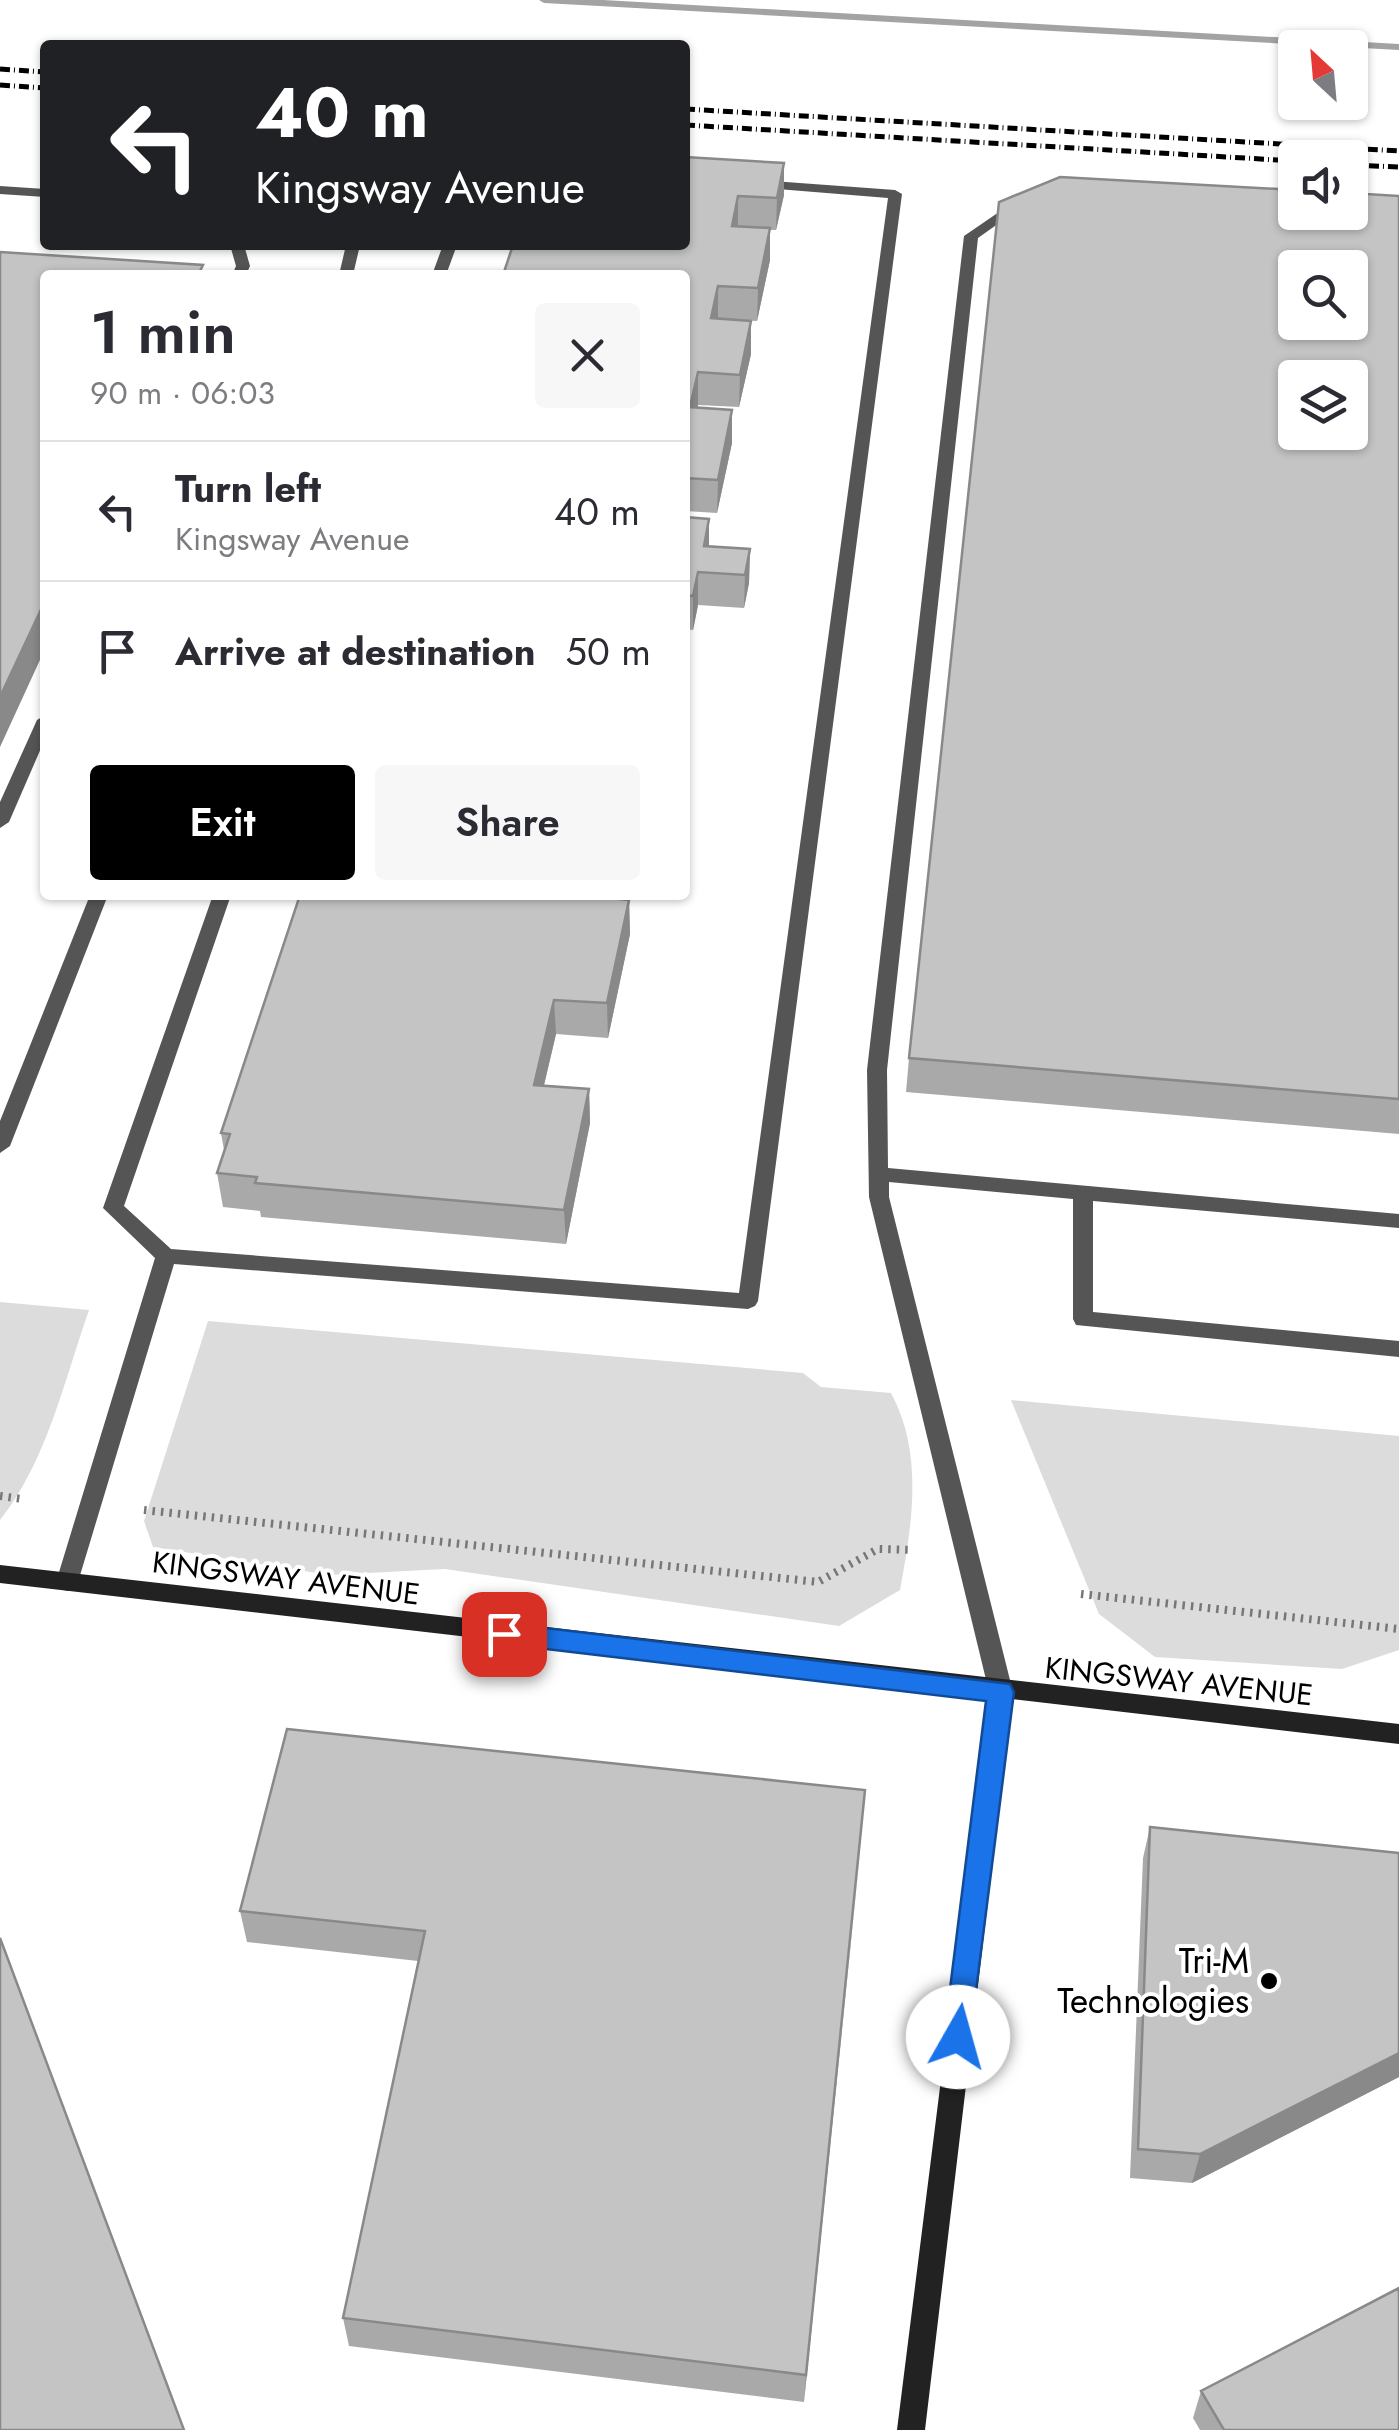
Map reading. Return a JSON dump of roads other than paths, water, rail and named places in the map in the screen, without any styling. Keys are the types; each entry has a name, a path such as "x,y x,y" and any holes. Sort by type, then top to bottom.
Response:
{"main road":[{"name":"KINGSWAY AVENUE","path":"0,1574 1000,1692 1399,1734"},
{"path":"911,2430 1000,1692"}],"lane":[{"path":"220,900 112,1208 166,1256 748,1300 894,194 742,183"},
{"path":"0,190 40,193"},
{"path":"1000,1692 879,1197 877,1070 971,236 1022,200 1042,201"},
{"path":"0,822 40,731"},
{"path":"0,1146 97,900"},
{"path":"879,1174 1399,1221"},
{"path":"1083,1192 1083,1319 1399,1349"},
{"path":"67,1582 166,1256"}],"waterway":[{"path":"544,0 1399,47"}],"railway":[{"path":"0,69 40,72"},
{"path":"0,85 40,88"},
{"path":"690,109 1399,151"},
{"path":"690,125 1278,160"},
{"path":"1368,166 1399,167"}],"place":[{"name":"Tri-M Technologies","path":"1269,1981"}]}
